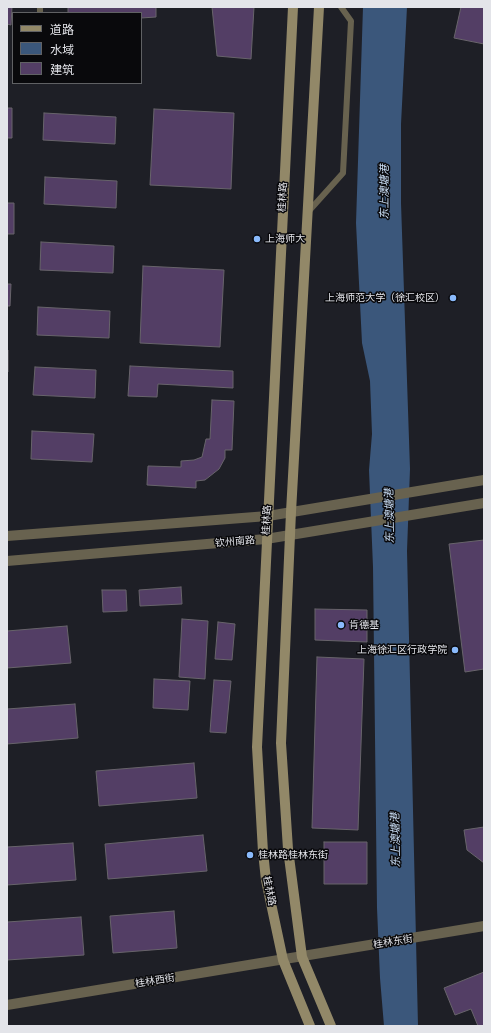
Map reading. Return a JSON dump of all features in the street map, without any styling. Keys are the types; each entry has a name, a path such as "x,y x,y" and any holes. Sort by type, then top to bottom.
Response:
{"main road":[{"name":"桂林路","path":"293,7 257,747 262,852 266,880 283,960 310,1026"},
{"path":"319,7 291,512 281,743 288,849 302,957 331,1026"}],"street":[{"path":"7,536 268,516 484,480"},
{"name":"钦州南路","path":"7,561 266,539 484,503"},
{"name":"桂林东街","path":"302,957 484,926"},
{"name":"桂林西街","path":"7,1006 302,957"}],"lane":[{"path":"307,213 343,174 351,21 341,7"}],"water":[{"name":"东上澳塘港","path":"363,7 407,7 401,124 401,203 410,469 407,551 418,1026 384,1026 380,978 377,908 373,567 369,470 372,434 370,381 362,343 356,223"}],"building":[{"path":"7,7 12,7 11,25 7,24"},
{"path":"68,7 156,7 156,17 142,18 142,12 68,12"},
{"path":"212,7 254,7 251,59 217,56"},
{"path":"461,7 484,7 484,44 454,38"},
{"path":"7,108 12,108 12,138 7,138"},
{"path":"154,109 234,113 231,189 150,185"},
{"path":"44,113 116,117 115,144 43,140"},
{"path":"45,177 117,181 116,208 44,204"},
{"path":"7,203 14,203 14,234 7,234"},
{"path":"41,242 114,246 113,273 40,270"},
{"path":"143,266 224,270 220,347 140,343"},
{"path":"7,284 11,284 10,306 7,306"},
{"path":"38,307 110,311 109,338 37,335"},
{"path":"8,350 8,372 7,372"},
{"path":"130,366 233,371 233,388 158,384 157,397 128,396"},
{"path":"35,367 96,370 95,398 33,395"},
{"path":"212,400 234,401 232,450 225,450 225,458 219,469 205,480 196,481 196,488 147,485 148,466 181,467 181,461 194,460 202,457 206,439 210,439"},
{"path":"32,431 94,434 92,462 31,459"},
{"path":"484,540 484,669 465,672 449,544"},
{"path":"181,587 182,604 140,606 139,590"},
{"path":"102,590 126,590 127,611 103,612"},
{"name":"肯德基","path":"315,609 367,610 367,642 315,640"},
{"path":"182,619 208,621 205,679 179,677"},
{"path":"218,622 235,624 232,660 215,659"},
{"path":"67,626 71,663 7,668 7,631"},
{"path":"317,657 364,659 358,830 312,828"},
{"path":"154,679 190,681 188,710 153,708"},
{"path":"214,680 231,681 226,733 210,732"},
{"path":"75,704 78,738 7,744 7,709"},
{"path":"194,763 197,798 99,806 96,771"},
{"path":"484,827 484,863 467,850 464,830"},
{"path":"203,835 207,871 108,879 105,844"},
{"path":"324,842 367,842 367,884 324,884"},
{"path":"73,843 76,880 7,885 7,847"},
{"path":"174,911 177,948 113,953 110,916"},
{"path":"81,917 84,955 7,960 7,922"},
{"path":"484,972 484,1026 478,1026 471,1009 455,1015 444,988"}],"place":[{"name":"上海师大","path":"257,239"},
{"name":"上海师范大学（徐汇校区）","path":"453,298"},
{"name":"肯德基","path":"341,625"},
{"name":"上海徐汇区行政学院","path":"455,650"},
{"name":"桂林路桂林东街","path":"250,855"}]}
